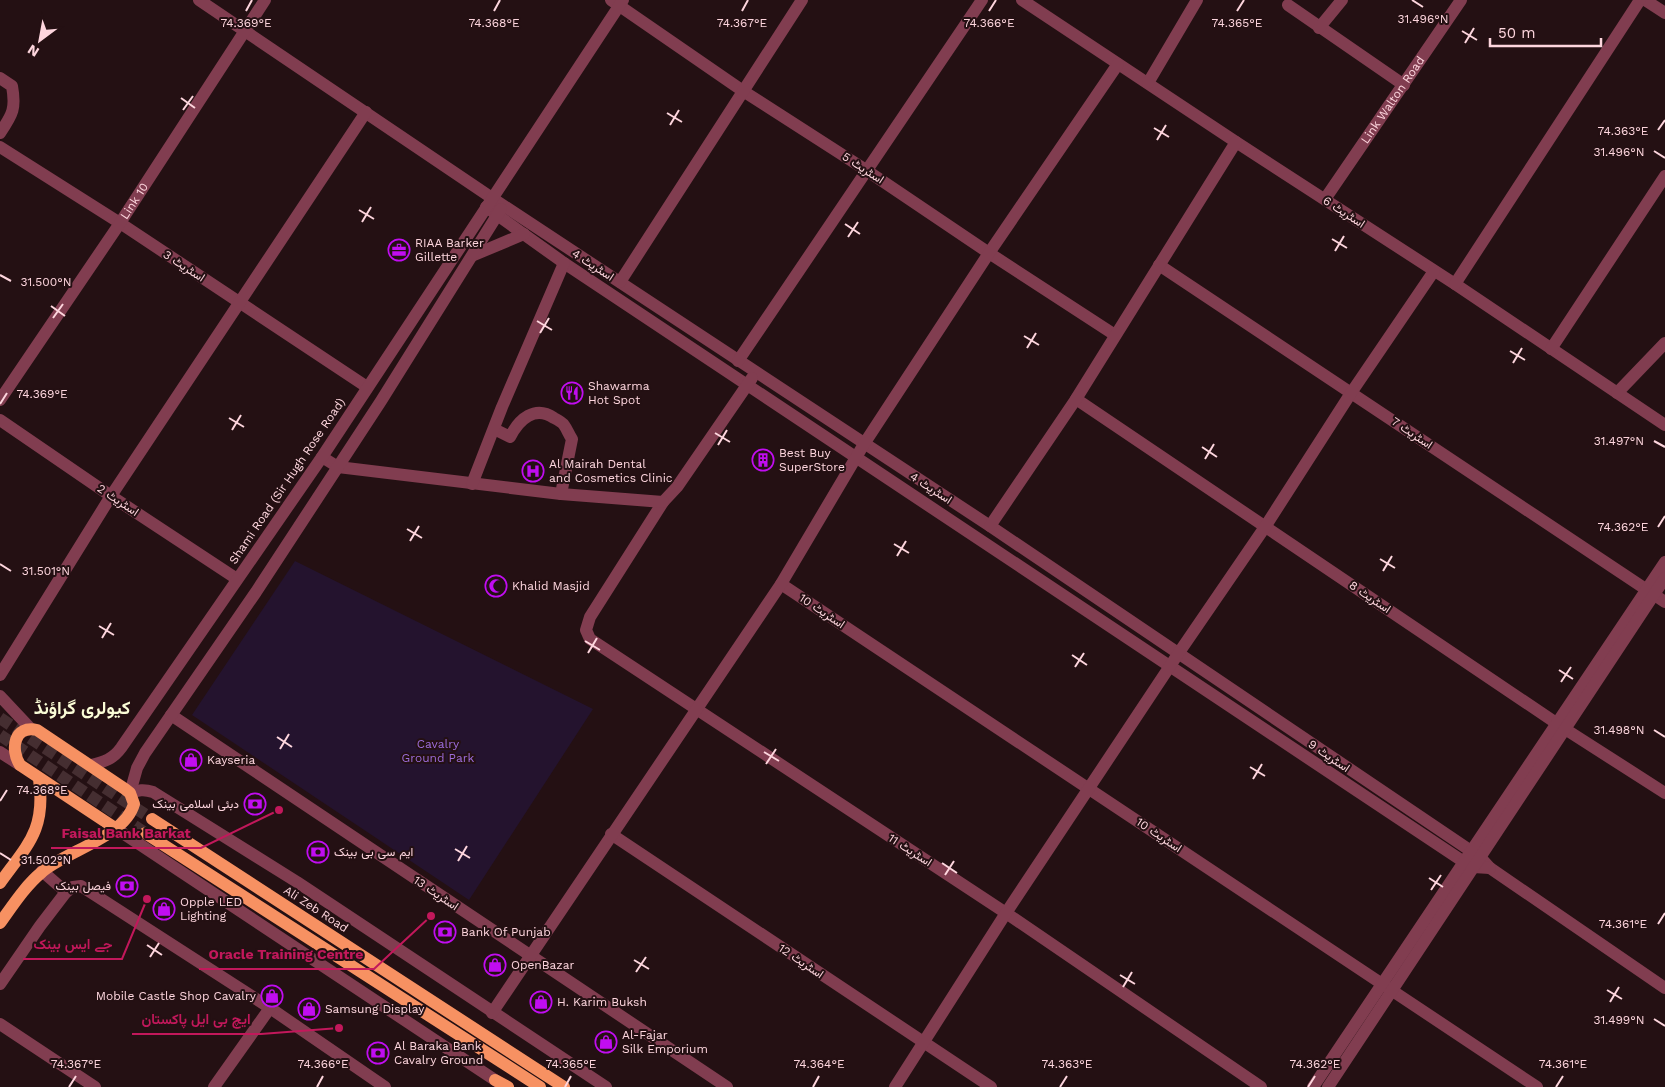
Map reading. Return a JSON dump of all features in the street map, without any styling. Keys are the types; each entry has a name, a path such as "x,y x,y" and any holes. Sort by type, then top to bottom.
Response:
{"main road":[{"path":"0,923 22,892 42,871 61,859 87,847 115,828 126,819 134,804 130,793 38,730 31,729 22,732 14,745 15,756 20,765 115,828"},
{"path":"0,883 27,847 37,828 41,808 39,779"},
{"name":"Ali Zeb Road","path":"152,819 564,1087"},
{"path":"145,833 540,1087"},
{"path":"517,1072 536,1087"},
{"path":"495,1080 507,1087"}],"street":[{"name":"اسٹریٹ 4","path":"199,0 244,32 366,112 501,210 620,282 990,526"},
{"name":"Link 10","path":"0,400 120,223 265,0"},
{"path":"620,282 802,0"},
{"path":"738,360 982,0"},
{"name":"اسٹریٹ 6","path":"1022,0 1038,4 1118,64 1455,284 1665,425"},
{"path":"1148,82 1197,0"},
{"path":"1319,28 1342,0"},
{"name":"Link Walton Road","path":"1325,199 1461,0"},
{"path":"1455,284 1640,0"},
{"path":"1645,0 1665,14"},
{"name":"اسٹریٹ 5","path":"618,2 743,91 1115,335"},
{"name":"Shami Road (Sir Hugh Rose Road)","path":"91,765 109,760 116,754 322,457 618,2"},
{"path":"1288,5 1404,85"},
{"path":"492,1013 780,584 858,457 864,444 989,254 1118,64"},
{"path":"0,78 12,86 15,102 9,119 0,132"},
{"path":"0,675 111,496 366,112"},
{"path":"990,526 1076,399 1236,142"},
{"name":"اسٹریٹ 3","path":"0,147 120,223 367,387"},
{"path":"1551,349 1665,176"},
{"path":"130,793 133,777 140,761 256,592 382,401 501,210 524,234 564,263 1170,665 1472,859"},
{"path":"474,255 524,234"},
{"path":"472,484 564,263"},
{"name":"اسٹریٹ 7","path":"1159,265 1655,595"},
{"path":"895,1087 1170,665 1266,526 1351,393 1434,271"},
{"path":"1618,393 1665,343"},
{"path":"322,457 338,468 562,494 663,502 677,487 756,371"},
{"name":"اسٹریٹ 8","path":"1076,399 1561,726 1665,793"},
{"path":"494,429 510,437 515,426 528,415 539,412 550,415 563,423 572,439 562,494"},
{"name":"اسٹریٹ 2","path":"0,420 237,579"},
{"name":"اسٹریٹ 11","path":"663,502 590,616 586,630 590,639 1006,914 1261,1087"},
{"name":"اسٹریٹ 9","path":"990,526 1178,654 1472,859 1490,868 1665,988"},
{"path":"1655,595 1665,562"},
{"path":"1328,1087 1388,987 1472,859 1561,726 1655,595 1665,578"},
{"name":"اسٹریٹ 10","path":"780,584 1537,1087"},
{"path":"0,696 31,729"},
{"name":"اسٹریٹ 13","path":"171,715 727,1087"},
{"path":"0,752 20,765"},
{"path":"130,793 145,789 153,792 297,882 606,1087"},
{"path":"115,828 495,1080"},
{"name":"اسٹریٹ 12","path":"611,834 991,1087"},
{"path":"42,871 66,892"},
{"path":"0,984 66,892 74,887 81,886 270,1008 385,1087"},
{"path":"1313,1087 1388,987"},
{"path":"214,1087 270,1008"},
{"path":"0,1024 95,1087"}],"green space":[{"name":"Cavalry Ground Park","path":"295,561 593,709 469,900 192,715"}],"tunnel":[{"path":"0,718 152,819"},
{"path":"0,735 145,833"}],"place":[{"name":"RIAA Barker Gillette","path":"399,250"},
{"name":"Shawarma Hot Spot","path":"572,393"},
{"name":"Best Buy SuperStore","path":"763,460"},
{"name":"Al Mairah Dental and Cosmetics Clinic","path":"533,471"},
{"name":"Khalid Masjid","path":"496,586"},
{"name":"Kayseria","path":"191,760"},
{"name":"دبئی اسلامی بینک","path":"255,804"},
{"name":"Faisal Bank Barkat","path":"279,810"},
{"name":"ایم سی بی بینک","path":"318,852"},
{"name":"فیصل بینک","path":"127,886"},
{"name":"جے ایس بینک","path":"147,899"},
{"name":"Opple LED Lighting","path":"164,909"},
{"name":"Oracle Training Centre","path":"431,916"},
{"name":"Bank Of Punjab","path":"445,932"},
{"name":"OpenBazar","path":"495,965"},
{"name":"Mobile Castle Shop Cavalry","path":"272,996"},
{"name":"H. Karim Buksh","path":"541,1002"},
{"name":"Samsung Display","path":"309,1009"},
{"name":"ایچ بی ایل پاکستان","path":"339,1028"},
{"name":"Al-Fajar Silk Emporium","path":"606,1042"},
{"name":"Al Baraka Bank Cavalry Ground","path":"378,1053"}],"district":[{"name":"کیولری گراؤنڈ","path":"82,708"}]}
